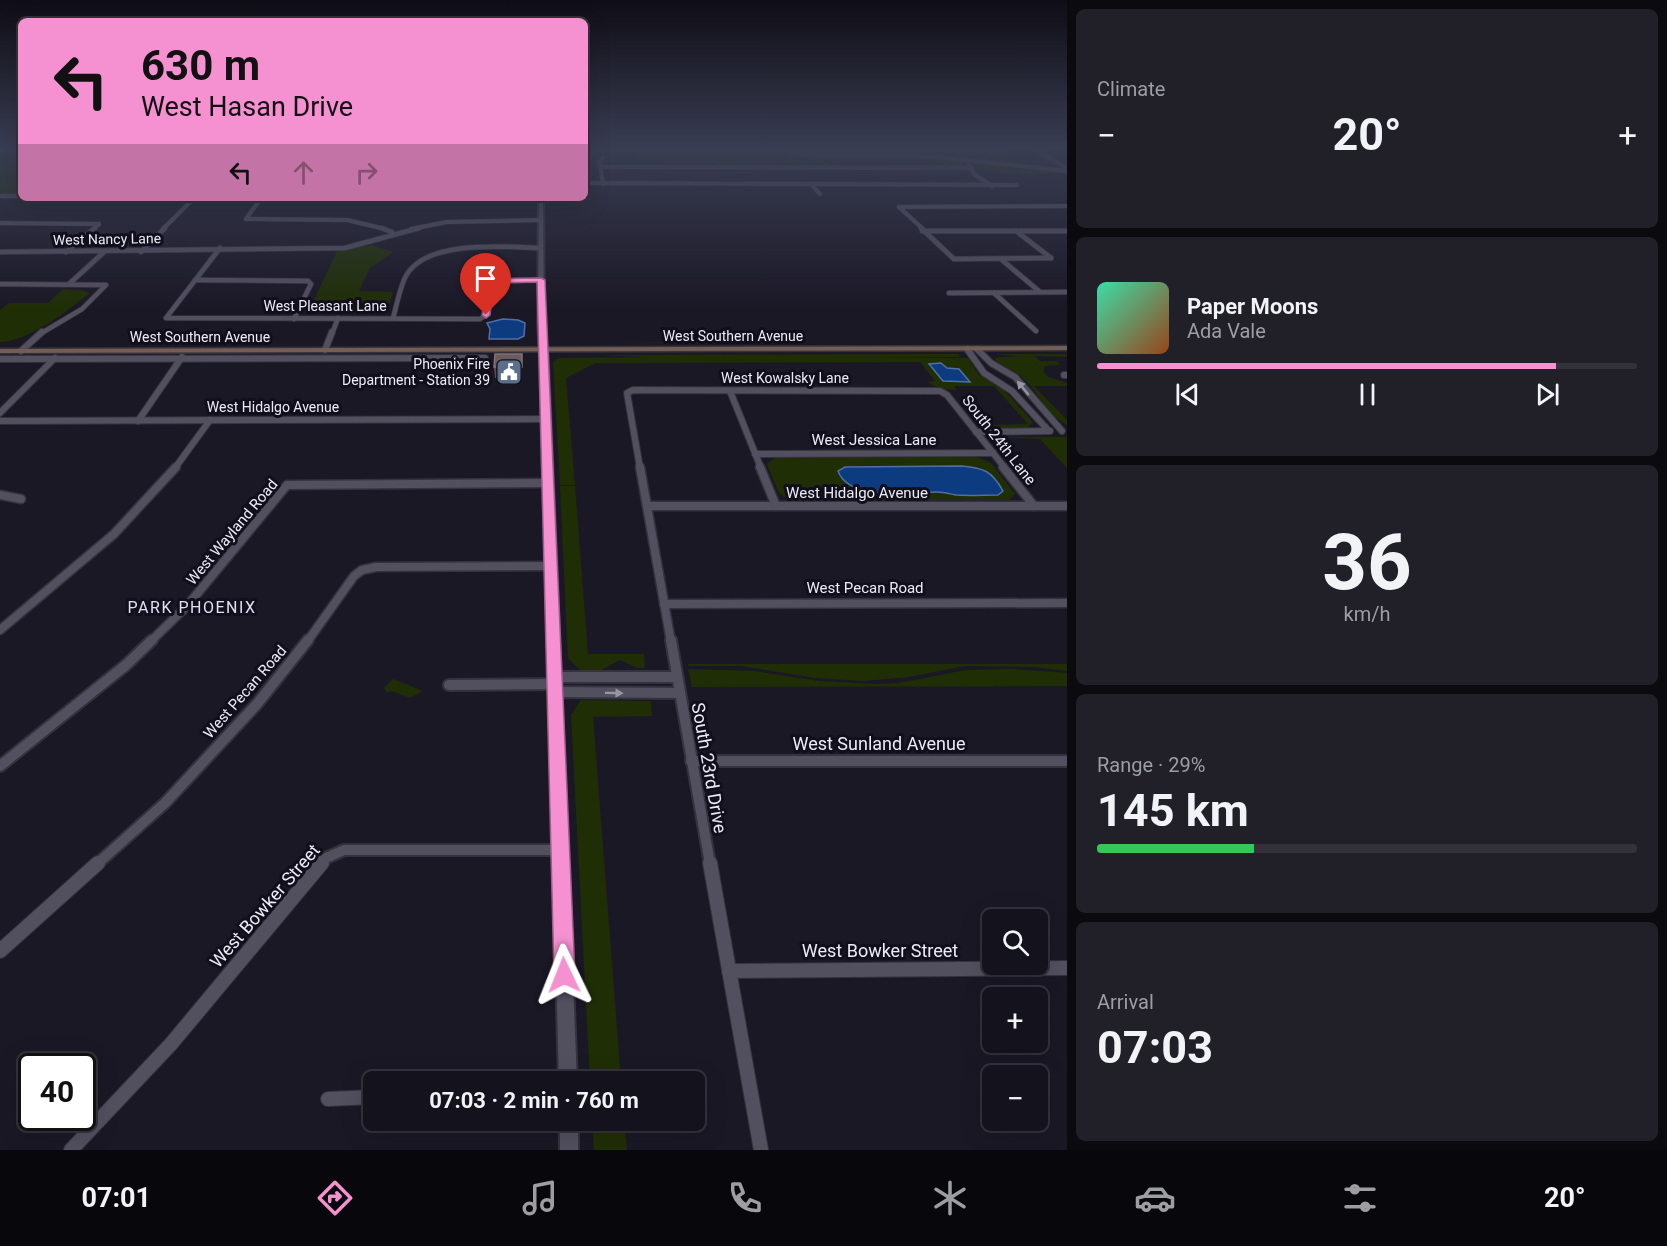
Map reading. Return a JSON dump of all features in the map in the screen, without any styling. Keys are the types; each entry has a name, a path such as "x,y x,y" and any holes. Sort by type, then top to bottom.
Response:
{"main road":[{"name":"West Southern Avenue","path":"0,351 325,350 398,354 543,350 1067,348"}],"street":[{"path":"141,252 191,201"},
{"path":"259,201 246,217 248,220 347,220 376,226 393,233"},
{"path":"541,201 543,350 567,1071"},
{"path":"1016,231 1051,258 954,259 899,207 1067,206"},
{"name":"West Nancy Lane","path":"0,252 141,252 179,248 345,248 393,233 460,221 541,220"},
{"path":"0,223 99,224 66,252"},
{"path":"922,231 1067,231"},
{"path":"195,280 220,248"},
{"path":"393,318 407,274 411,268 426,259 445,252 473,248 540,248"},
{"path":"69,284 104,252"},
{"path":"1002,260 1040,292"},
{"path":"195,280 307,280 311,283 294,319"},
{"name":"West Pleasant Lane","path":"195,280 166,318 484,317 489,282 492,280 541,280"},
{"path":"0,284 104,284 105,288 82,309 46,329 21,351"},
{"path":"949,292 1067,292"},
{"path":"994,292 1036,331"},
{"path":"325,350 338,318"},
{"path":"972,349 984,373 1012,391 1049,431"},
{"path":"972,349 1015,377 1064,431"},
{"path":"138,421 187,350"},
{"path":"0,421 3,411 62,351"},
{"name":"West Southern Avenue","path":"0,359 181,359 398,354 485,358"},
{"path":"730,391 776,506"},
{"name":"West Kowalsky Lane","path":"628,392 942,391"},
{"name":"South 24th Lane","path":"942,391 1034,506"},
{"name":"South 23rd Drive","path":"628,392 676,677 762,1150"},
{"name":"West Hidalgo Avenue","path":"0,421 546,419"},
{"path":"0,630 104,546 173,473 210,420"},
{"path":"976,432 1064,431"},
{"name":"West Jessica Lane","path":"755,453 993,453"},
{"name":"West Wayland Road","path":"0,766 126,665 187,606 287,485 548,483"},
{"path":"0,495 21,499"},
{"name":"West Hidalgo Avenue","path":"647,506 1067,506"},
{"name":"West Pecan Road","path":"0,951 165,803 257,704 313,634 358,572 376,567 550,566"},
{"name":"West Pecan Road","path":"664,604 1067,603"},
{"path":"449,685 555,684 676,677"},
{"path":"555,684 679,693"},
{"name":"West Sunland Avenue","path":"691,761 1067,761"},
{"name":"West Bowker Street","path":"71,1150 98,1124 200,1012 326,858 344,850 560,850"},
{"name":"West Bowker Street","path":"729,971 1067,968"},
{"path":"328,1099 363,1098"},
{"path":"568,1131 569,1150"}],"green space":[{"path":"371,245 393,252 370,268 359,291 393,292 386,314 308,313 337,251"},
{"path":"63,289 90,293 35,331 11,341 0,342 0,310 9,303 48,303"},
{"path":"769,341 798,344 618,343"},
{"path":"958,354 961,357 834,357 968,358 979,375 1002,388 1033,422 1027,428 999,428 979,423 973,419 991,425 1028,424 994,386 954,386 957,390 937,387 928,382 935,381 920,362 595,363 566,378 575,485 560,485 553,362 558,358 648,357 598,355"},
{"path":"996,354 1067,354 1067,357 1035,356 1040,361 1057,361 1060,365 1045,366 1043,371 1048,377 1067,383 1067,386 1034,386 1067,420 1067,425 1049,410 1021,377 994,358 1019,356"},
{"path":"995,437 1067,437 1067,468 1040,439"},
{"path":"977,457 991,463 1015,494 1009,500 789,500 779,493 767,464 775,458"},
{"path":"560,486 575,486 588,654 644,654 645,668 637,668 620,660 601,670 580,670 568,658"},
{"path":"688,664 1067,664 1067,671 1033,667 964,666 909,677 863,681 816,678 741,666 688,666"},
{"path":"688,669 754,671 819,681 877,684 899,683 966,670 1013,669 1067,673 1067,686 692,687"},
{"path":"393,679 423,691 410,698 391,691 387,693 384,688"},
{"path":"581,700 651,701 652,716 593,717 620,1071 589,1071 571,715"},
{"path":"593,1131 625,1131 627,1150 594,1150"}],"water":[{"path":"503,319 525,323 524,336 518,339 489,339 490,329 487,323"},
{"path":"941,363 947,368 959,369 970,382 943,381 929,364"},
{"path":"962,466 987,472 1003,491 998,495 956,495 937,492 882,493 855,487 844,481 838,471 845,467"}],"building":[{"path":"495,354 522,354 522,367 494,367"}],"place":[{"name":"Phoenix Fire Department - Station 39","path":"509,372"}],"district":[{"name":"PARK PHOENIX","path":"192,607"}],"route":[{"path":"486,315 489,282 494,280 541,280 564,975"}]}
